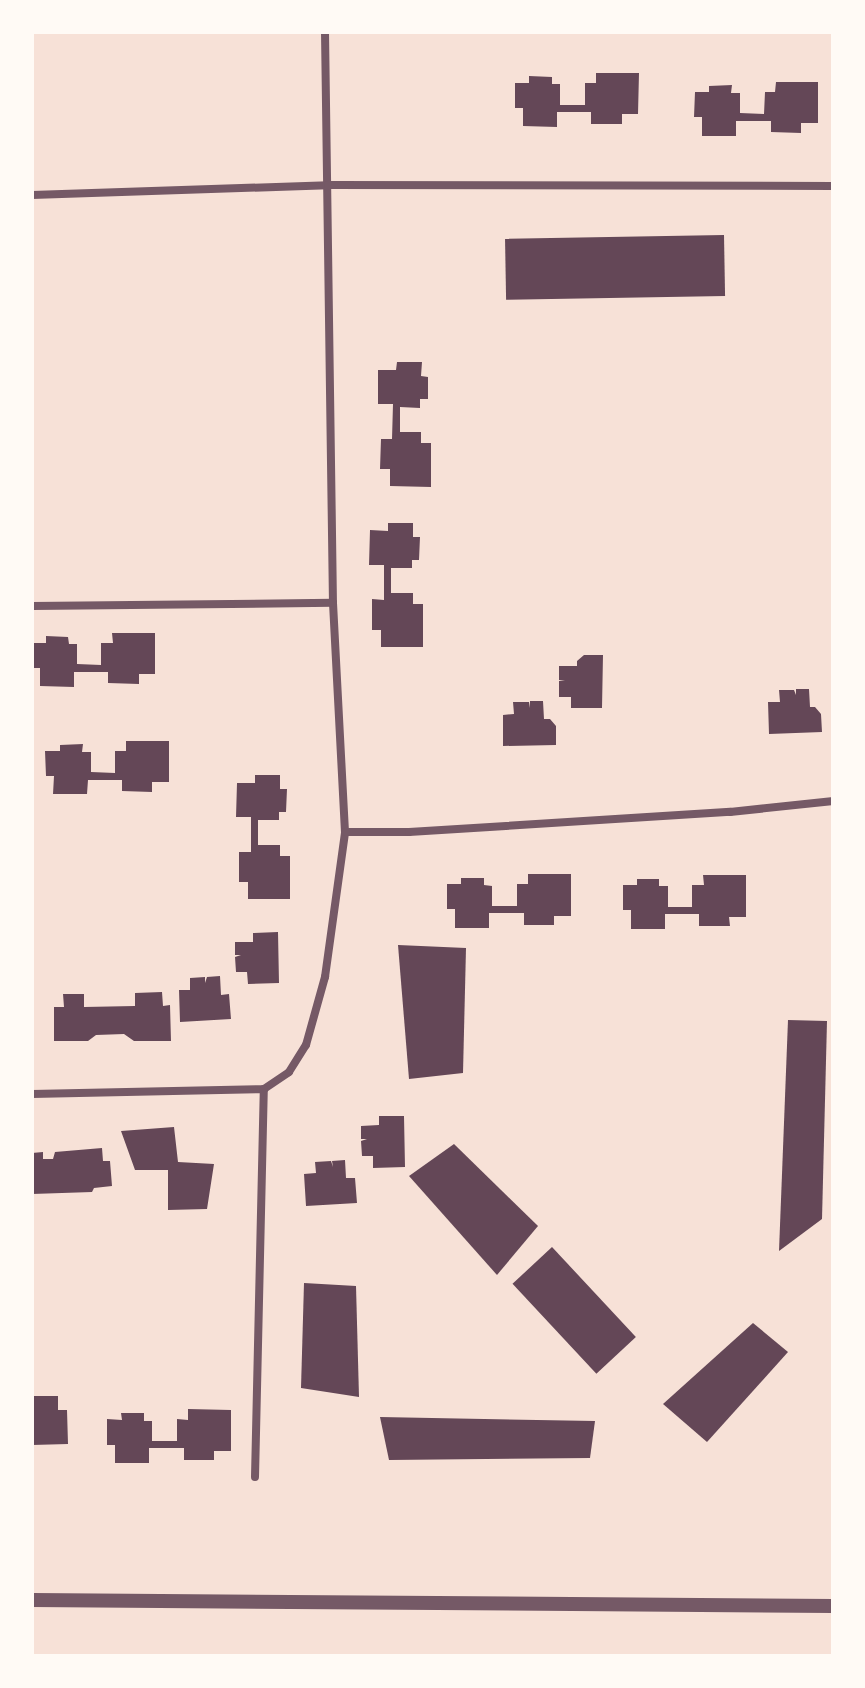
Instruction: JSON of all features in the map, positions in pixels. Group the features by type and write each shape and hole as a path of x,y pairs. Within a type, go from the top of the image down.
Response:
{"street":[{"path":"32,1094 264,1089 289,1072 306,1045 325,977 345,832 333,603 325,32"},
{"path":"32,195 328,185 833,186"},
{"path":"32,606 333,603"},
{"path":"345,832 730,812 833,801"},
{"path":"255,1477 264,1089"},
{"path":"32,1600 833,1606"}],"building":[{"path":"596,73 639,73 638,114 622,114 622,124 591,124 591,112 557,112 557,127 523,126 523,108 515,108 515,83 529,83 529,76 552,77 552,84 560,84 560,105 585,105 585,83 596,83"},
{"path":"776,82 818,82 818,123 801,123 801,133 771,132 771,121 736,121 736,136 702,136 702,117 694,117 695,92 709,92 709,86 732,85 731,93 740,93 740,113 764,114 765,92 775,92"},
{"path":"724,235 725,296 506,300 505,239"},
{"path":"397,362 422,362 421,376 428,377 428,399 420,399 420,408 400,407 400,432 421,432 421,443 431,443 431,487 390,486 390,469 380,469 381,439 392,439 393,404 378,404 378,370 396,370"},
{"path":"388,523 413,523 413,537 420,537 419,560 412,560 412,568 391,568 391,593 413,593 413,604 423,604 423,647 381,647 381,630 372,630 372,599 384,600 384,565 369,565 370,530 388,531"},
{"path":"112,633 155,633 155,674 139,674 139,684 108,683 108,672 74,672 74,687 40,686 40,668 32,668 32,643 46,643 46,636 68,637 69,644 77,644 77,664 101,665 101,643 113,643"},
{"path":"584,655 603,655 602,708 571,708 571,697 559,697 559,681 565,681 559,680 559,666 577,666 577,661"},
{"path":"796,689 809,689 810,707 815,707 821,714 822,732 769,734 768,702 780,702 779,690 794,690 796,695"},
{"path":"530,701 543,701 544,719 550,719 556,726 556,745 503,746 503,715 514,714 513,702 529,702 530,708"},
{"path":"126,741 169,741 169,782 152,782 152,792 122,791 122,780 88,780 87,794 53,794 54,776 46,776 45,751 60,751 60,745 83,744 82,752 91,752 91,772 115,773 115,751 126,751"},
{"path":"255,775 280,775 280,789 287,789 286,812 279,812 279,820 258,820 258,845 280,845 280,856 290,856 290,899 248,899 248,882 239,882 239,852 251,852 251,817 236,817 237,783 255,783"},
{"path":"528,874 571,874 571,916 554,916 554,925 524,925 524,913 489,913 489,928 455,928 455,909 447,909 447,884 461,884 461,878 484,878 484,885 492,886 492,906 517,906 517,884 528,884"},
{"path":"703,875 746,875 746,917 729,917 730,926 699,926 699,914 665,914 665,929 631,929 631,910 623,910 623,885 637,885 637,879 659,879 659,886 668,886 668,907 692,907 692,885 704,885"},
{"path":"278,932 279,983 248,984 247,972 236,972 235,957 241,955 235,955 235,942 253,942 253,933"},
{"path":"398,945 466,948 463,1073 409,1079"},
{"path":"220,976 221,995 229,994 231,1019 180,1022 179,990 190,990 190,978 205,977 205,983 207,977"},
{"path":"162,992 163,1006 170,1005 171,1041 134,1041 124,1034 96,1035 88,1041 54,1041 54,1007 64,1007 63,994 84,994 84,1007 135,1006 135,993"},
{"path":"788,1020 827,1021 822,1219 779,1251"},
{"path":"379,1116 404,1116 405,1167 373,1168 373,1156 362,1156 361,1141 367,1139 361,1139 361,1126 379,1125"},
{"path":"174,1127 178,1162 214,1164 207,1209 168,1210 168,1170 135,1170 121,1131"},
{"path":"454,1144 538,1226 497,1275 409,1176"},
{"path":"102,1148 103,1161 110,1161 112,1186 94,1188 92,1192 32,1194 32,1153 43,1152 43,1159 53,1159 55,1152"},
{"path":"345,1160 346,1178 355,1178 357,1203 306,1206 304,1174 316,1173 315,1162 331,1161 333,1167 332,1161"},
{"path":"552,1247 636,1337 596,1374 513,1284"},
{"path":"304,1283 356,1286 359,1397 301,1388"},
{"path":"753,1323 788,1352 707,1442 663,1404"},
{"path":"32,1396 58,1396 58,1410 67,1410 68,1444 32,1445"},
{"path":"188,1409 231,1410 231,1451 214,1451 214,1460 184,1460 184,1448 149,1448 149,1463 115,1463 115,1445 107,1445 107,1419 122,1420 121,1413 144,1413 144,1421 152,1421 152,1441 177,1441 177,1419 188,1420"},
{"path":"380,1417 595,1421 590,1458 389,1460"}]}
